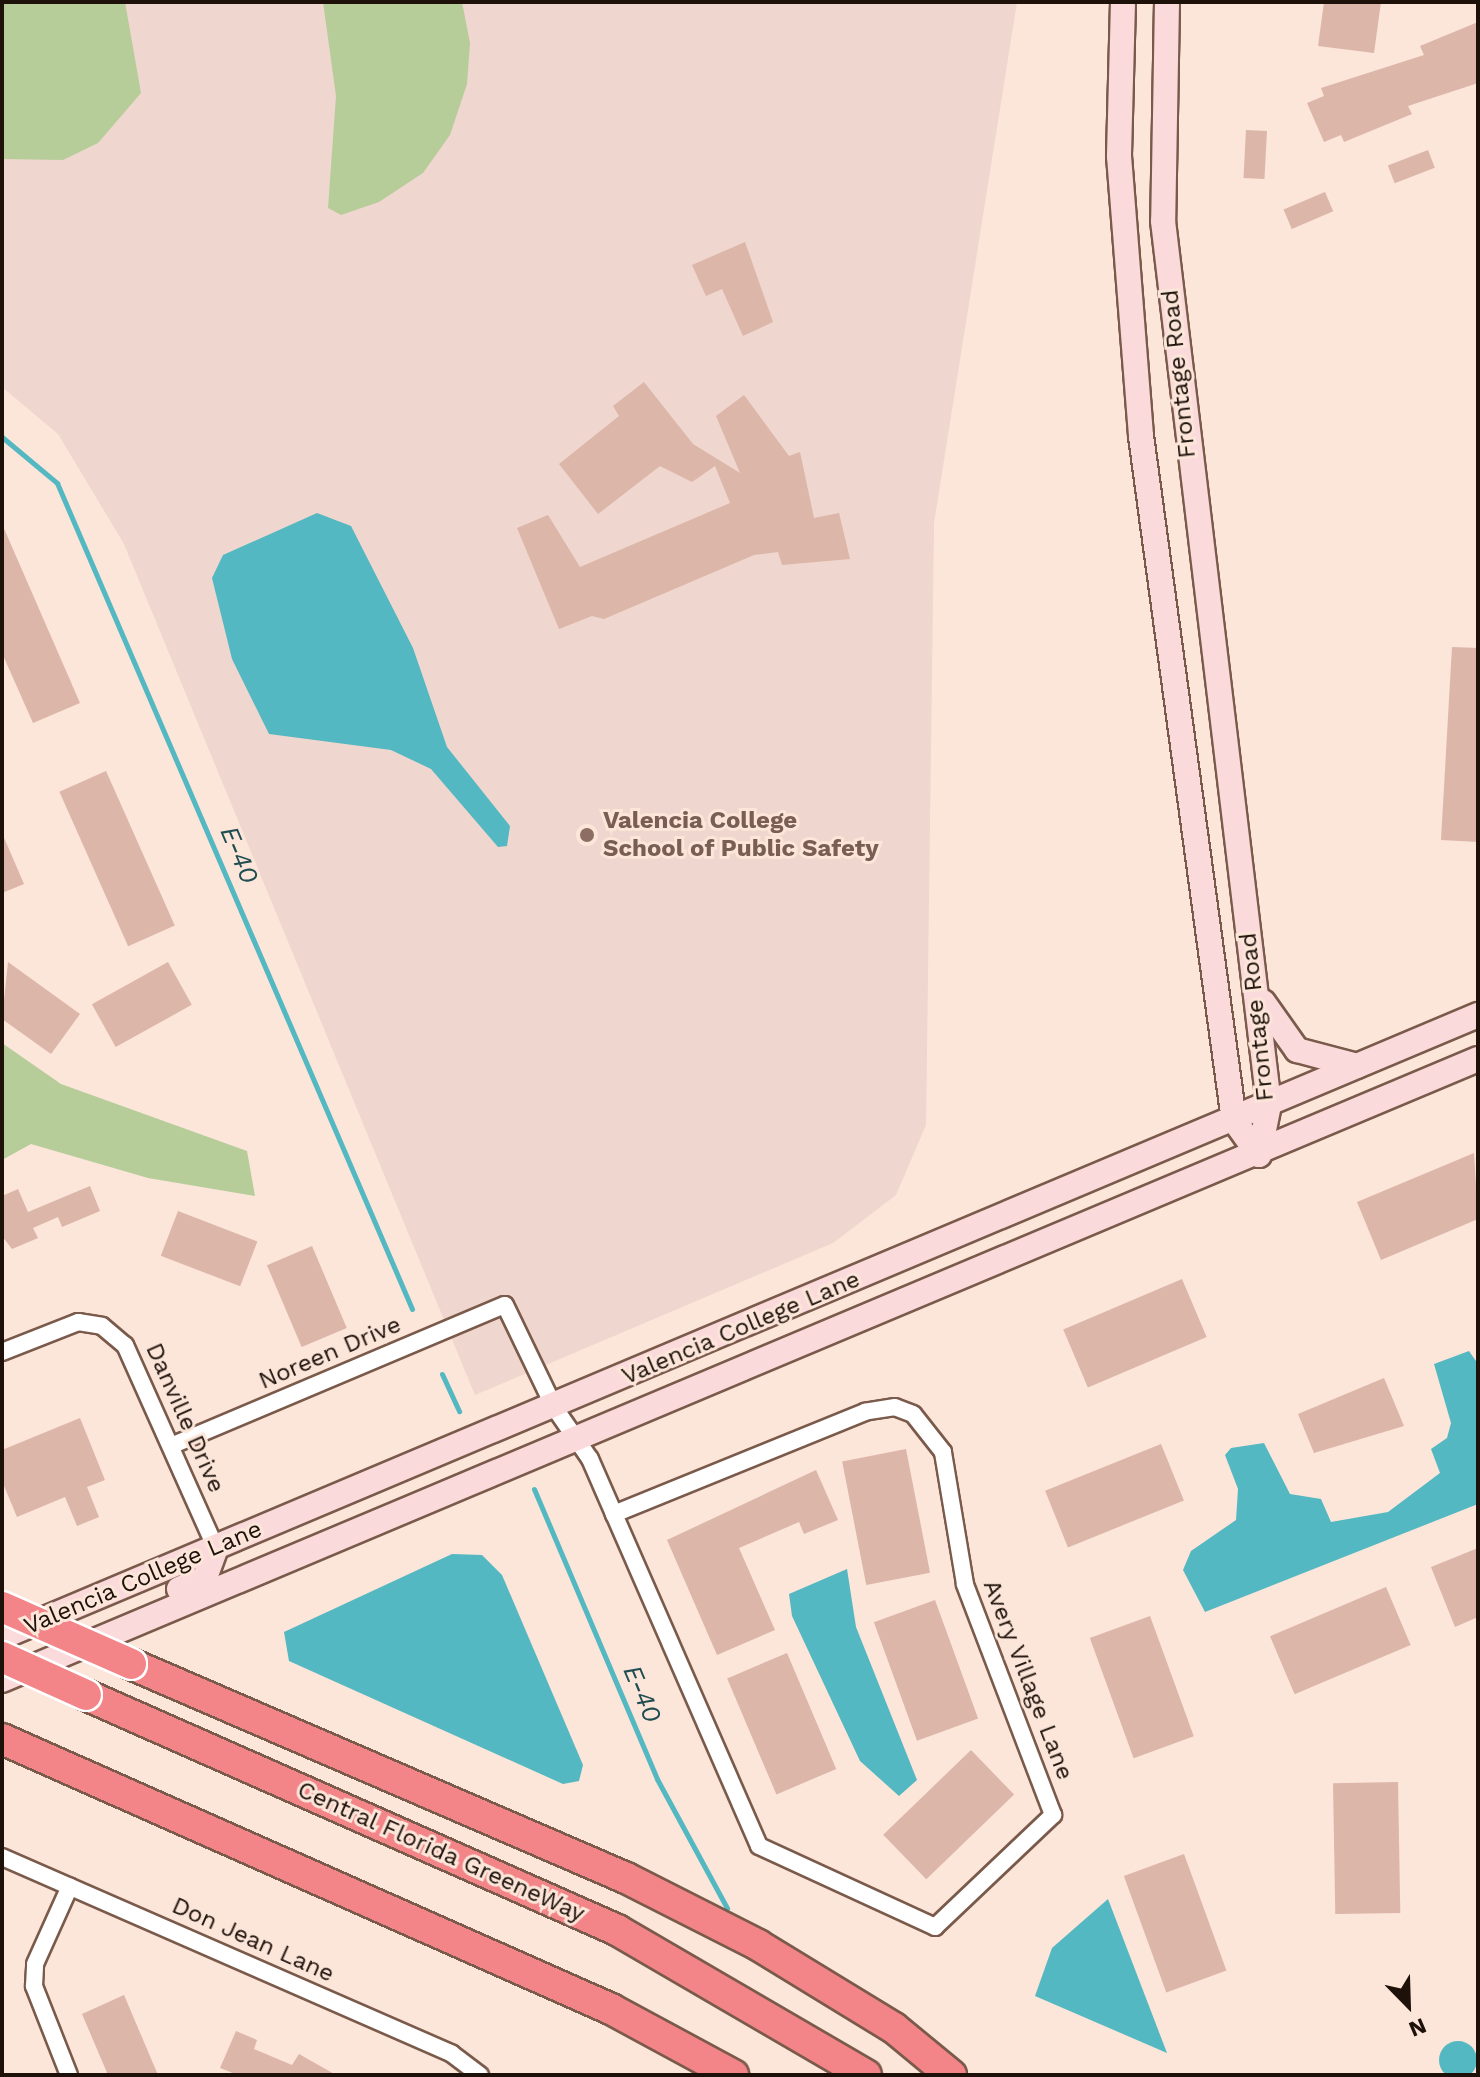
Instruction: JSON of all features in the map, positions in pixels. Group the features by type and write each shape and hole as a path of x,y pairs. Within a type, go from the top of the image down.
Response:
{"highway":[{"path":"2,1607 639,1885 812,1978 894,2028 951,2075"},
{"name":"Central Florida GreeneWay","path":"2,1657 617,1930 866,2075"},
{"path":"2,1739 611,2009 733,2075"}],"street":[{"name":"Frontage Road","path":"1123,2 1119,156 1141,436 1234,1120 1259,1155"},
{"name":"Frontage Road","path":"1167,2 1163,221 1269,1105 1259,1155"},
{"path":"1253,980 1275,1028 1297,1050 1357,1066"},
{"name":"Valencia College Lane","path":"2,1637 554,1407 1478,1015"},
{"name":"Valencia College Lane","path":"2,1680 1259,1155 1478,1059"},
{"name":"Avery Village Lane","path":"505,1305 554,1407 578,1439 614,1514 759,1846 935,1927 1053,1815 965,1584 943,1452 913,1414 895,1407 865,1412 614,1514"},
{"name":"Noreen Drive","path":"173,1445 505,1305"},
{"name":"Danville Drive","path":"2,1352 78,1322 102,1326 125,1345 173,1445 216,1548"},
{"path":"116,1632 132,1610 205,1578 216,1548"},
{"name":"Don Jean Lane","path":"2,1857 452,2054 480,2075"},
{"path":"69,2075 34,1986 35,1964 70,1886"}],"shaded area":[{"name":"Valencia College School of Public Safety","path":"2,2 1017,2 934,523 926,1125 896,1195 833,1243 475,1395 124,544 58,434 2,387"}],"green space":[{"path":"2,2 125,2 141,93 98,143 63,160 2,159"},
{"path":"323,2 462,2 470,43 467,84 450,135 423,173 379,202 341,215 328,208 336,96"},
{"path":"2,1043 61,1084 247,1151 255,1196 148,1178 31,1144 2,1160"}],"water":[{"path":"317,513 351,526 413,648 447,747 510,826 507,846 498,847 431,769 391,750 269,734 232,659 212,578 223,555"},
{"path":"1469,1351 1478,1364 1478,1504 1205,1612 1183,1570 1191,1551 1236,1520 1238,1489 1225,1455 1231,1448 1264,1443 1290,1494 1321,1499 1331,1522 1388,1512 1440,1473 1431,1449 1447,1438 1451,1423 1434,1364"},
{"path":"452,1554 482,1555 502,1575 583,1765 579,1781 563,1784 289,1661 284,1632"},
{"path":"847,1569 856,1627 917,1780 899,1796 860,1761 792,1616 789,1594"},
{"path":"1108,1899 1167,2053 1035,1996 1052,1948"},
{"path":"1458,2041 1472,2046 1477,2060 1472,2074 1458,2079 1444,2074 1439,2060 1444,2046"}],"building":[{"path":"1324,2 1381,2 1374,53 1318,46"},
{"path":"1478,22 1478,83 1408,106 1412,114 1344,142 1341,135 1324,142 1307,103 1324,96 1321,88 1424,55 1420,46"},
{"path":"1246,130 1267,131 1264,179 1243,178"},
{"path":"1428,150 1435,168 1395,183 1388,165"},
{"path":"1325,192 1333,211 1292,229 1284,210"},
{"path":"745,242 773,322 743,336 722,289 706,296 692,265"},
{"path":"644,382 693,444 740,473 716,416 744,395 789,456 800,452 814,518 839,513 850,559 782,565 778,552 754,555 604,619 592,616 559,629 517,528 548,515 580,567 730,503 715,466 692,482 660,466 598,514 559,464 619,416 613,406"},
{"path":"2,524 80,703 33,723 2,653"},
{"path":"1452,647 1478,648 1478,842 1441,840"},
{"path":"106,771 175,925 128,946 59,792"},
{"path":"2,833 24,884 2,893"},
{"path":"8,962 80,1014 51,1054 2,1019"},
{"path":"168,962 192,1005 116,1047 92,1004"},
{"path":"1474,1153 1478,1219 1381,1260 1357,1202"},
{"path":"90,1186 100,1211 62,1227 58,1217 33,1228 38,1238 12,1249 2,1236 2,1196 18,1189 28,1212"},
{"path":"178,1211 257,1241 240,1286 161,1256"},
{"path":"312,1246 347,1328 302,1347 267,1265"},
{"path":"1182,1279 1207,1337 1088,1387 1063,1329"},
{"path":"1384,1378 1404,1426 1314,1453 1298,1414"},
{"path":"80,1418 105,1480 87,1487 99,1517 77,1526 65,1497 17,1517 2,1481 2,1450"},
{"path":"1161,1444 1184,1501 1068,1547 1045,1491"},
{"path":"906,1449 930,1573 866,1585 842,1461"},
{"path":"816,1470 838,1520 804,1534 799,1522 739,1548 775,1630 717,1655 667,1540"},
{"path":"1478,1548 1478,1617 1455,1627 1431,1567"},
{"path":"1386,1587 1411,1645 1295,1694 1270,1636"},
{"path":"935,1600 978,1718 917,1741 874,1622"},
{"path":"1150,1616 1194,1736 1134,1758 1090,1638"},
{"path":"787,1653 836,1769 776,1794 727,1678"},
{"path":"971,1750 1014,1795 926,1879 883,1835"},
{"path":"1398,1782 1400,1913 1335,1914 1333,1783"},
{"path":"1184,1854 1226,1971 1166,1992 1124,1876"},
{"path":"124,1995 158,2075 108,2075 82,2014"},
{"path":"236,2031 257,2040 254,2049 292,2065 299,2054 336,2075 238,2075 220,2068"}],"waterway":[{"name":"E-40","path":"2,437 57,483 412,1309"},
{"name":"E-40","path":"442,1374 459,1411"},
{"name":"E-40","path":"534,1489 657,1779 727,1908"}],"place":[{"name":"Valencia College School of Public Safety","path":"587,835"}]}
